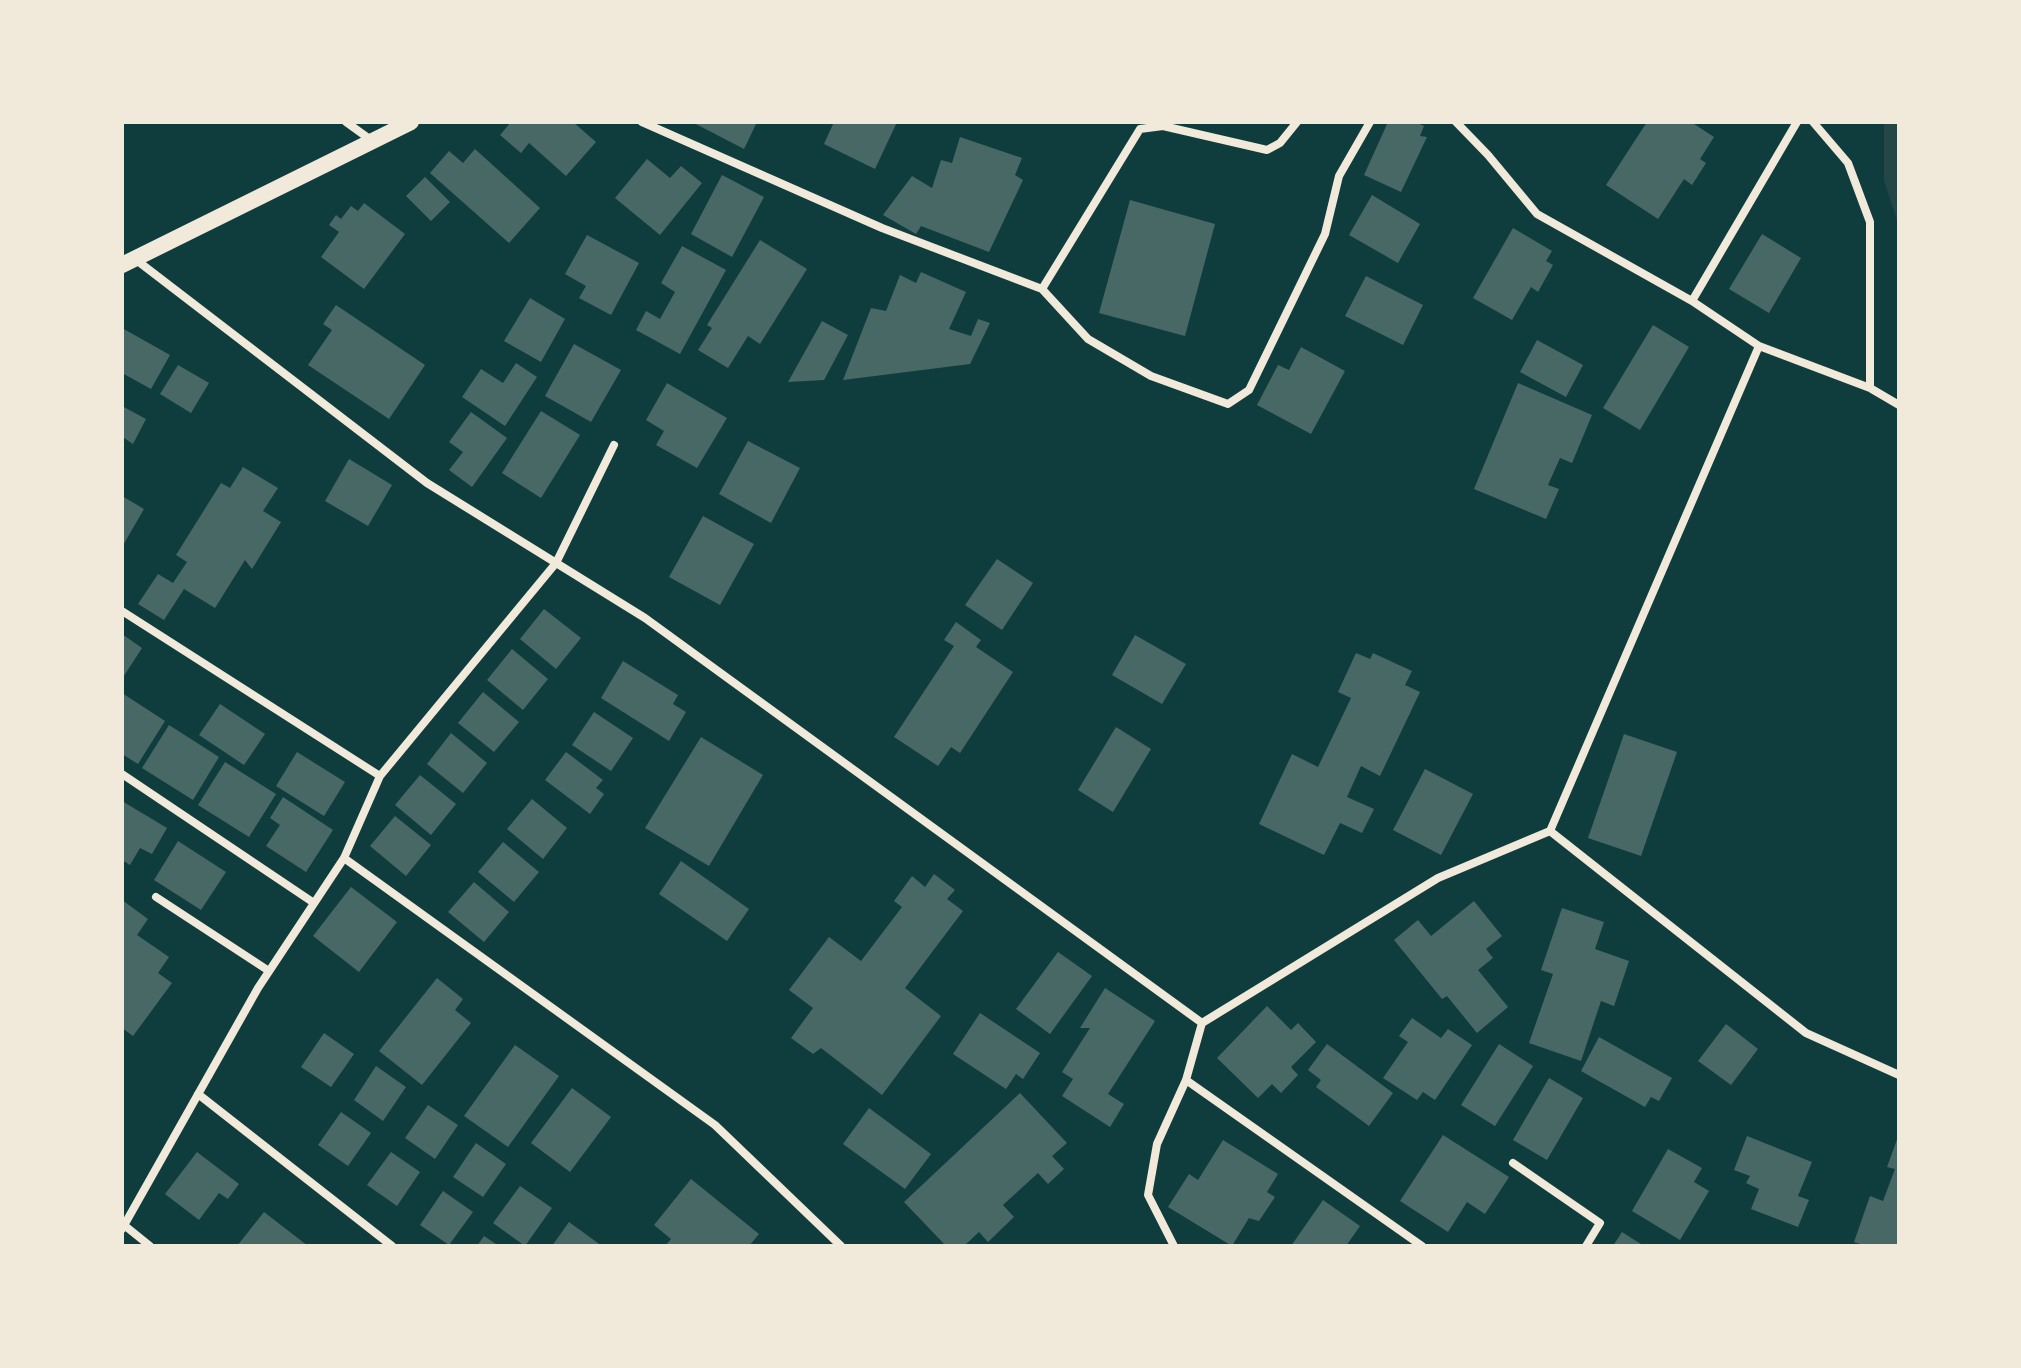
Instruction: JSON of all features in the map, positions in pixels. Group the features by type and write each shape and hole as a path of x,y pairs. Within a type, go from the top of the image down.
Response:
{"main road":[{"path":"128,262 411,122"}],"street":[{"path":"346,122 372,141"},
{"path":"642,122 882,228 1042,289 1088,339 1151,376 1228,404 1249,390 1325,234 1339,176 1370,122"},
{"path":"1042,289 1140,129 1163,126 1267,150 1280,143 1297,122"},
{"path":"1456,122 1537,214 1692,301 1759,346 1870,388 1899,405"},
{"path":"1692,301 1797,122"},
{"path":"1813,122 1848,163 1870,222 1870,388"},
{"path":"128,262 427,483 645,618 1202,1023"},
{"path":"1174,1246 1148,1195 1157,1144 1186,1080 1202,1023 1438,878 1550,831 1759,346"},
{"path":"150,1246 123,1227 269,971 344,858 380,776 556,563 614,445"},
{"path":"122,611 380,776"},
{"path":"122,774 314,903"},
{"path":"1550,831 1806,1033 1899,1075"},
{"path":"344,858 715,1125 841,1246"},
{"path":"156,897 269,971"},
{"path":"1186,1080 1422,1246"},
{"path":"198,1094 392,1246"},
{"path":"1513,1163 1600,1223 1586,1246"}],"shaded area":[{"path":"1884,122 1899,122 1899,226 1884,181"}],"building":[{"path":"511,122 573,122 596,142 566,176 529,143 521,153 500,135"},
{"path":"692,122 757,122 744,149"},
{"path":"834,122 897,122 875,169 824,144"},
{"path":"1388,122 1415,122 1424,126 1420,136 1427,137 1401,192 1364,175"},
{"path":"1647,122 1691,122 1714,137 1700,159 1706,163 1692,185 1684,179 1658,219 1606,185"},
{"path":"960,137 1022,158 1015,175 1023,180 989,252 921,226 916,234 883,215 912,176 932,188 941,160 952,163"},
{"path":"475,149 540,208 509,243 430,173 449,151 463,163"},
{"path":"647,159 670,178 681,166 702,183 660,235 615,198"},
{"path":"722,175 764,197 732,257 691,234"},
{"path":"425,177 450,202 431,221 406,196"},
{"path":"1372,195 1420,224 1398,263 1349,235"},
{"path":"1130,200 1215,224 1185,336 1099,313"},
{"path":"364,203 405,234 364,289 321,257 339,232 329,225 336,215 341,219 351,206 358,211"},
{"path":"1513,228 1552,251 1546,261 1553,265 1538,292 1531,287 1512,320 1473,298"},
{"path":"1762,234 1801,258 1769,313 1729,289"},
{"path":"587,235 639,263 611,315 579,298 586,286 565,274"},
{"path":"760,240 807,269 760,344 748,336 728,368 698,350 712,328 707,325"},
{"path":"682,246 726,270 680,354 636,330 646,311 660,319 675,292 661,283"},
{"path":"921,272 966,292 949,329 971,336 978,319 990,323 970,364 843,380 871,308 886,311 900,275 916,283"},
{"path":"1366,276 1423,305 1403,345 1345,316"},
{"path":"530,298 565,319 541,362 504,341"},
{"path":"336,305 425,365 389,419 308,365 332,330 323,324"},
{"path":"822,321 848,335 824,380 788,382"},
{"path":"1653,325 1689,347 1640,430 1603,408"},
{"path":"122,328 170,355 151,389 122,373"},
{"path":"1537,340 1583,365 1566,397 1520,372"},
{"path":"574,344 621,370 591,422 545,396"},
{"path":"1301,347 1345,371 1311,434 1257,405 1278,365 1289,370"},
{"path":"516,363 537,377 505,426 462,397 481,369 503,383"},
{"path":"178,365 209,383 191,413 160,394"},
{"path":"667,383 727,418 697,468 656,445 664,431 646,420"},
{"path":"1518,383 1592,415 1572,463 1560,458 1548,485 1559,489 1546,519 1474,489"},
{"path":"122,406 146,419 133,444 124,438 122,443"},
{"path":"541,411 580,435 541,498 502,473"},
{"path":"471,412 507,438 472,487 449,470 463,452 449,442"},
{"path":"748,441 800,468 771,523 719,494"},
{"path":"349,459 392,485 368,526 325,501"},
{"path":"243,467 278,488 263,511 281,522 252,569 245,560 215,608 184,589 164,620 138,604 158,574 173,583 187,562 176,555 221,483 230,488"},
{"path":"122,496 144,509 122,547"},
{"path":"703,516 754,544 720,605 669,577"},
{"path":"997,559 1033,583 1002,630 965,605"},
{"path":"544,609 581,638 556,669 520,639"},
{"path":"956,622 981,640 976,647 1013,672 960,753 951,747 938,766 894,737 954,646 944,640"},
{"path":"122,634 142,648 122,679"},
{"path":"1135,635 1186,664 1162,704 1112,675"},
{"path":"512,649 548,679 523,710 487,680"},
{"path":"1356,653 1370,659 1373,653 1412,671 1405,685 1420,692 1380,776 1361,766 1347,797 1374,809 1362,833 1340,823 1324,855 1259,824 1292,754 1318,767 1351,698 1338,692"},
{"path":"623,661 678,695 673,704 686,712 669,741 601,698"},
{"path":"483,692 519,722 494,752 458,723"},
{"path":"122,693 165,721 138,764 122,754"},
{"path":"220,704 265,734 244,765 199,735"},
{"path":"594,712 633,738 611,771 572,745"},
{"path":"169,725 219,757 193,800 142,768"},
{"path":"1116,727 1151,749 1113,812 1078,790"},
{"path":"451,733 487,763 463,793 427,764"},
{"path":"1624,734 1677,752 1641,856 1588,838"},
{"path":"701,737 763,775 709,866 645,828"},
{"path":"297,752 345,782 324,816 276,786"},
{"path":"566,752 603,780 596,788 604,794 590,814 545,780"},
{"path":"225,762 276,794 249,837 198,805"},
{"path":"1425,769 1473,794 1441,855 1393,830"},
{"path":"420,775 456,804 431,835 395,805"},
{"path":"283,797 333,830 306,872 266,846 280,825 270,818"},
{"path":"532,799 567,828 543,859 507,829"},
{"path":"122,801 167,828 152,854 140,848 130,865 122,860"},
{"path":"395,816 431,845 406,876 370,846"},
{"path":"178,841 226,872 201,910 154,880"},
{"path":"503,842 539,872 514,902 478,872"},
{"path":"681,861 749,909 727,941 659,894"},
{"path":"934,874 955,890 947,899 963,911 905,988 941,1016 882,1095 821,1048 813,1054 791,1038 813,1008 789,990 829,937 861,961 902,907 894,901 912,876 925,887"},
{"path":"474,882 509,912 484,942 448,912"},
{"path":"351,887 397,922 359,972 313,936"},
{"path":"122,900 148,919 137,935 169,957 158,973 172,983 133,1036 122,1028"},
{"path":"1474,901 1502,936 1486,949 1493,958 1478,970 1508,1007 1477,1033 1447,996 1442,999 1394,940 1418,920 1431,936"},
{"path":"1562,908 1604,922 1595,949 1629,961 1614,1006 1601,1001 1581,1061 1529,1043 1553,974 1541,970"},
{"path":"1058,952 1092,976 1050,1034 1016,1009"},
{"path":"437,978 463,999 455,1010 471,1023 422,1085 379,1051"},
{"path":"1105,988 1155,1021 1108,1094 1124,1104 1110,1127 1062,1096 1073,1079 1062,1072 1090,1028 1080,1028"},
{"path":"1267,1006 1291,1030 1298,1023 1316,1042 1291,1067 1298,1075 1281,1093 1272,1084 1258,1098 1217,1058"},
{"path":"980,1013 1040,1053 1023,1079 1016,1074 1006,1089 953,1054"},
{"path":"1412,1018 1441,1038 1448,1029 1472,1045 1435,1100 1423,1092 1417,1100 1383,1078 1408,1042 1399,1036"},
{"path":"1726,1024 1758,1049 1731,1085 1698,1061"},
{"path":"324,1033 354,1054 331,1087 301,1067"},
{"path":"1599,1037 1672,1078 1659,1101 1651,1097 1645,1107 1581,1071"},
{"path":"1327,1044 1393,1093 1369,1126 1316,1087 1321,1080 1308,1070"},
{"path":"1499,1044 1533,1066 1495,1126 1461,1105"},
{"path":"515,1045 559,1076 508,1147 464,1116"},
{"path":"376,1066 406,1087 383,1121 354,1100"},
{"path":"1549,1078 1583,1098 1547,1160 1513,1140"},
{"path":"572,1088 611,1117 570,1172 531,1143"},
{"path":"1020,1093 1067,1143 1052,1156 1064,1169 1048,1184 1038,1173 1003,1205 1014,1217 988,1242 979,1232 964,1246 946,1246 904,1202"},
{"path":"428,1105 458,1125 435,1159 405,1138"},
{"path":"869,1108 931,1154 905,1189 843,1144"},
{"path":"341,1112 371,1133 348,1166 318,1145"},
{"path":"1899,1134 1899,1246 1866,1246 1854,1242 1870,1196 1883,1201 1895,1169 1887,1167"},
{"path":"1443,1135 1509,1177 1485,1214 1467,1202 1448,1232 1400,1201"},
{"path":"1747,1136 1812,1162 1798,1196 1809,1200 1798,1227 1751,1209 1759,1189 1746,1183 1750,1176 1734,1170"},
{"path":"1223,1140 1278,1174 1267,1192 1275,1197 1259,1221 1249,1218 1232,1246 1168,1207 1189,1174 1198,1180"},
{"path":"476,1143 506,1164 483,1197 453,1177"},
{"path":"1668,1149 1702,1168 1694,1182 1709,1191 1680,1240 1632,1211"},
{"path":"197,1152 239,1184 228,1199 219,1193 199,1220 165,1194"},
{"path":"391,1152 420,1172 397,1206 367,1185"},
{"path":"691,1179 759,1234 749,1246 665,1246 671,1239 654,1225"},
{"path":"520,1186 552,1208 525,1246 493,1223"},
{"path":"443,1191 473,1212 449,1245 420,1225"},
{"path":"1323,1200 1360,1226 1346,1246 1291,1246"},
{"path":"264,1212 308,1246 237,1246"},
{"path":"569,1222 602,1246 552,1246"},
{"path":"1622,1232 1644,1246 1613,1246"},
{"path":"484,1236 499,1246 477,1246"}]}
